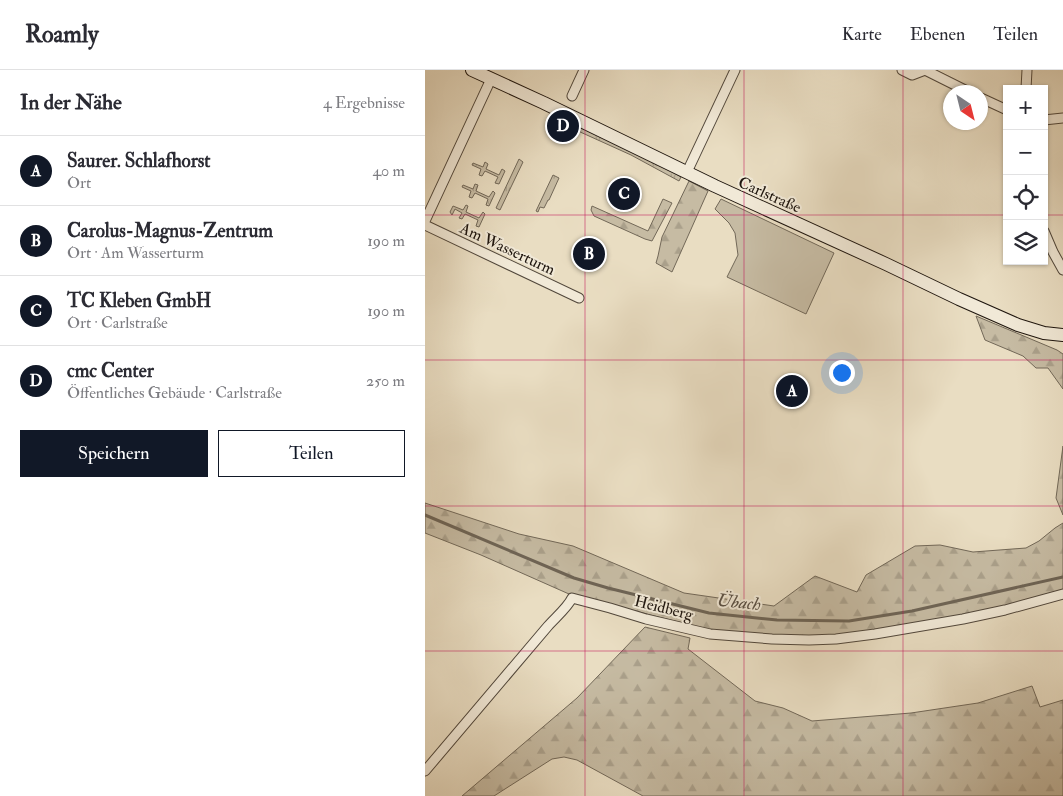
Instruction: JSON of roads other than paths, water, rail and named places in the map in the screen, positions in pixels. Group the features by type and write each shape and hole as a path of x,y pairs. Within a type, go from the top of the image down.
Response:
{"main road":[{"name":"Carlstraße","path":"471,70 1018,325 1044,333 1061,335"}],"street":[{"path":"572,96 584,70"},
{"path":"687,172 735,70"},
{"path":"902,70 911,75 925,70 955,85"},
{"path":"1026,85 1027,70"},
{"name":"Am Wasserturm","path":"491,79 425,223 579,298"},
{"path":"988,101 1003,108"},
{"path":"1048,120 1063,118"},
{"path":"1048,240 1063,270"},
{"name":"Heidberg","path":"425,771 548,626 569,604 572,598 646,619 710,634 809,640 836,639 873,634 963,619 1063,594"}],"waterway":[{"name":"Übach","path":"425,515 574,578 709,613 777,620 849,621 912,611 1063,577"}],"place":[{"name":"cmc Center","path":"563,126"},
{"name":"TC Kleben GmbH","path":"624,194"},
{"name":"Carolus-Magnus-Zentrum","path":"589,254"},
{"name":"Saurer. Schlafhorst","path":"792,391"}]}
